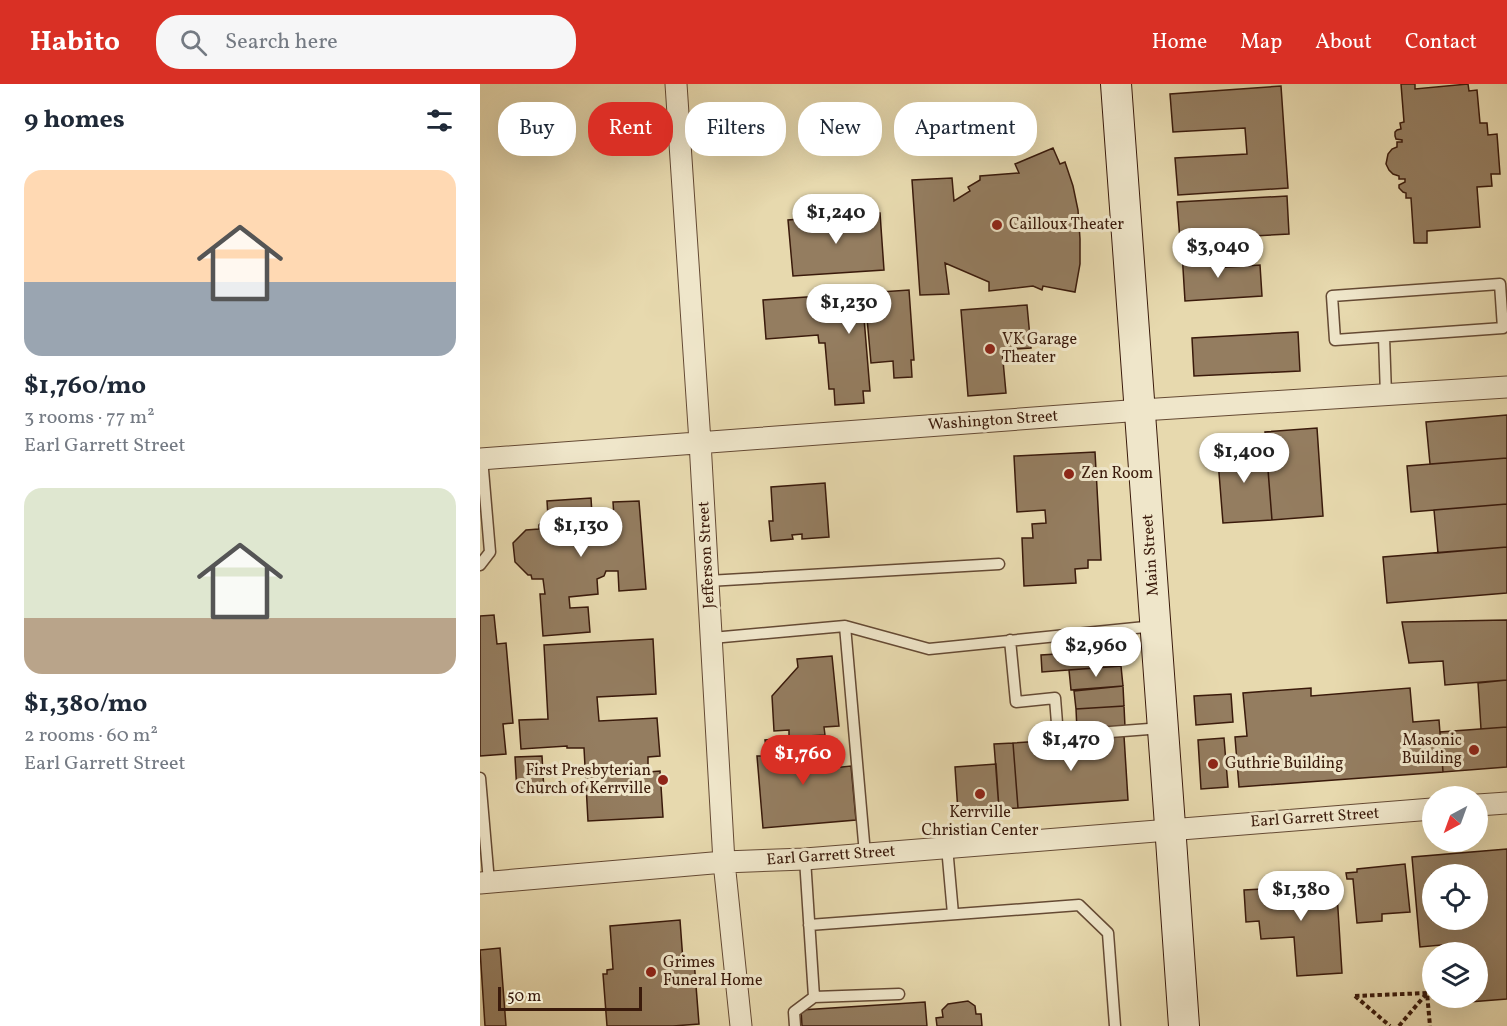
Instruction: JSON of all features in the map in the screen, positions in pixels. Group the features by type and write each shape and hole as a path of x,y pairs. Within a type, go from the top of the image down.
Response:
{"main road":[{"name":"Main Street","path":"1116,84 1142,410 1184,1026"}],"street":[{"name":"Jefferson Street","path":"676,84 700,442 724,862 741,1026"},
{"name":"Washington Street","path":"481,459 1142,410 1507,387"},
{"path":"1488,804 1507,803"},
{"name":"Earl Garrett Street","path":"484,883 724,862 805,859 1422,810"}],"lane":[{"path":"1503,283 1503,328 1383,337 1335,340 1332,296 1503,283"},
{"path":"1383,337 1386,394"},
{"path":"480,565 490,552 481,459"},
{"path":"708,581 999,564"},
{"path":"712,638 845,626 929,649 1155,626"},
{"path":"845,626 865,854"},
{"path":"1010,640 1016,702 1055,698 1058,736 1164,728"},
{"path":"480,778 484,883"},
{"path":"947,847 953,915"},
{"path":"805,859 814,997"},
{"path":"809,925 1079,905 1108,933 1115,1026"},
{"path":"795,1026 794,1012 814,997 899,994"}],"path":[{"path":"1390,1026 1355,996 1422,993"},
{"path":"1399,1026 1422,999"},
{"path":"1428,1008 1430,1026"}],"building":[{"path":"1401,84 1415,84 1415,89 1468,84 1469,91 1477,90 1480,123 1487,123 1488,135 1497,134 1500,174 1491,174 1492,186 1477,187 1480,227 1427,231 1427,243 1414,243 1411,198 1406,198 1406,193 1399,188 1405,179 1399,179 1399,176 1393,174 1386,164 1388,154 1397,147 1397,142 1402,142 1395,136 1395,132 1401,129 1400,123 1404,122"},
{"path":"1281,86 1288,188 1178,195 1175,158 1247,154 1245,128 1173,132 1170,94"},
{"name":"Cailloux Theater","path":"1053,148 1060,164 1065,162 1073,186 1078,210 1080,239 1080,264 1075,292 1043,286 1042,290 1033,286 989,291 989,282 945,263 949,294 920,295 912,180 952,178 954,201 970,191 968,187 980,180 980,176 1019,173 1015,164"},
{"path":"1287,196 1289,234 1180,240 1177,202"},
{"path":"880,213 884,270 793,276 788,220"},
{"path":"1213,250 1215,268 1260,265 1262,296 1185,301 1182,252"},
{"path":"909,290 914,360 911,360 912,377 894,378 893,361 871,363 867,318 864,318 870,391 863,391 864,403 835,405 834,389 829,389 825,343 819,343 818,335 766,339 763,300"},
{"name":"VK Garage Theater","path":"1027,305 1031,348 1002,350 1006,393 968,396 961,310"},
{"path":"1298,332 1300,371 1194,376 1192,338"},
{"path":"1507,415 1507,458 1430,464 1426,422"},
{"path":"1317,428 1323,516 1272,520 1265,432"},
{"path":"1266,445 1272,520 1223,523 1217,448"},
{"path":"1095,452 1101,560 1088,560 1088,568 1075,569 1076,583 1024,586 1022,538 1033,538 1032,524 1046,523 1045,510 1017,512 1014,456"},
{"path":"1507,458 1507,504 1411,512 1407,466"},
{"path":"825,483 829,537 802,539 802,534 792,535 793,539 771,541 769,521 773,521 771,487"},
{"path":"591,498 592,514 602,518 614,517 613,502 639,501 646,589 619,591 618,571 606,571 604,576 597,579 598,594 569,597 570,608 588,607 590,632 543,636 540,594 545,594 543,579 532,579 531,575 528,575 515,562 513,543 526,530 539,529 542,521 548,517 547,501"},
{"path":"1507,504 1507,547 1438,553 1434,510"},
{"path":"1507,547 1507,593 1387,603 1383,557"},
{"path":"494,615 497,644 506,643 513,723 503,724 506,754 480,756 480,616"},
{"path":"1507,620 1507,680 1445,685 1443,661 1409,663 1402,622"},
{"path":"1119,635 1120,650 1076,653 1075,638"},
{"path":"653,639 656,694 597,697 599,721 657,718 660,756 648,757 648,772 660,771 663,817 588,821 584,748 567,748 567,746 521,749 519,720 548,719 544,645"},
{"path":"1120,650 1121,666 1042,672 1041,655"},
{"path":"832,656 839,726 824,727 825,735 789,737 789,730 774,731 772,696 798,667 797,659"},
{"path":"1121,666 1123,686 1071,690 1069,670"},
{"path":"1507,680 1507,727 1481,729 1478,683"},
{"path":"1123,686 1124,706 1076,709 1074,691"},
{"path":"1311,688 1311,696 1410,688 1413,722 1439,720 1443,772 1239,787 1235,737 1247,736 1243,693"},
{"path":"1231,694 1233,722 1196,725 1194,696"},
{"path":"1124,706 1125,727 1077,730 1076,709"},
{"name":"Masonic Building","path":"1507,727 1507,767 1443,772 1440,732"},
{"path":"816,736 817,751 822,751 823,769 851,766 856,820 763,828 757,756 767,756 765,740"},
{"path":"1124,736 1128,800 1018,808 1013,743"},
{"name":"Guthrie Building","path":"1224,738 1228,787 1201,789 1198,740"},
{"path":"1013,743 1018,808 999,809 994,744"},
{"path":"542,756 544,791 517,793 515,757"},
{"path":"996,764 999,809 958,812 955,767"},
{"path":"1507,849 1507,999 1488,1001 1488,942 1422,942 1420,947 1412,857"},
{"path":"1405,864 1410,912 1382,914 1382,921 1357,923 1353,879 1347,879 1346,873 1357,872 1357,869"},
{"path":"1336,878 1342,973 1297,976 1294,937 1261,939 1259,921 1246,922 1244,890 1298,887 1298,881"},
{"name":"Grimes Funeral Home","path":"680,920 683,961 694,960 699,1024 607,1026 603,974 613,969 610,926"},
{"path":"500,948 506,1026 485,1026 480,950"},
{"path":"968,1001 975,1006 976,1014 981,1014 982,1026 937,1026 936,1018 943,1017 942,1010 948,1004"},
{"path":"925,1002 927,1026 802,1026 801,1010"}],"place":[{"name":"Cailloux Theater","path":"997,225"},
{"name":"VK Garage Theater","path":"990,349"},
{"name":"Zen Room","path":"1069,474"},
{"name":"Masonic Building","path":"1474,750"},
{"name":"Guthrie Building","path":"1213,764"},
{"name":"First Presbyterian Church of Kerrville","path":"663,780"},
{"name":"Kerrville Christian Center","path":"980,794"},
{"name":"Grimes Funeral Home","path":"651,972"}]}
